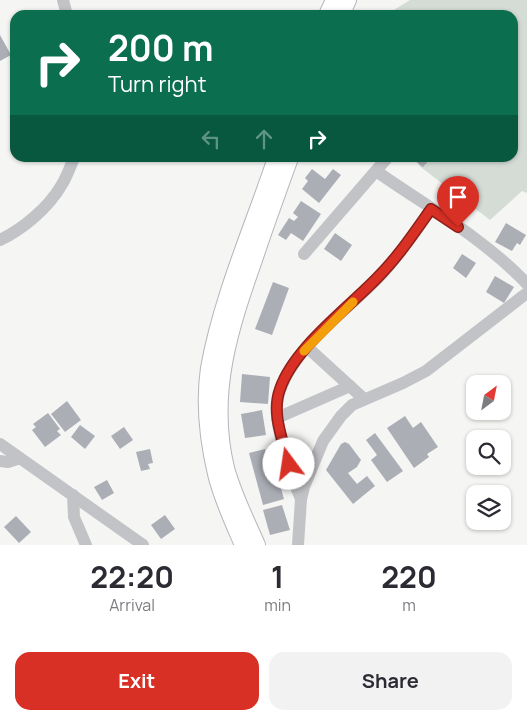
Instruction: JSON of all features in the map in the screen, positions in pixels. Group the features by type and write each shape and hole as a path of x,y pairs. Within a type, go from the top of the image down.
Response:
{"main road":[{"path":"243,545 222,497 209,439 207,408 209,369 233,280 275,162"},
{"path":"257,545 234,492 226,468 220,437 218,408 221,372 230,330 289,162"}],"street":[{"path":"0,240 24,224 52,200 61,187 72,162"},
{"path":"304,254 383,162"},
{"path":"376,170 497,256 527,284"},
{"path":"301,499 289,464 277,418 279,390 288,373 307,347 394,261 431,209"},
{"path":"298,545 301,499 309,474 331,428 352,405 426,371 527,292"},
{"path":"307,347 364,399"},
{"path":"277,418 350,386"},
{"path":"0,444 143,545"},
{"path":"0,461 8,462 20,458"},
{"path":"73,495 74,517 86,545"}],"shaded area":[{"path":"410,0 527,0 527,193 522,191 490,220 418,165 421,162 518,162 518,10 394,10"}],"building":[{"path":"0,35 10,56 0,61"},
{"path":"416,162 427,162 423,167"},
{"path":"312,169 325,179 333,169 341,175 319,203 302,189 308,181 305,178"},
{"path":"301,201 321,214 303,241 291,233 286,240 278,235 289,218 294,221 298,217 293,213"},
{"path":"506,223 526,235 520,245 517,243 512,251 495,242"},
{"path":"335,233 352,245 341,261 324,249"},
{"path":"462,254 476,263 466,278 453,268"},
{"path":"495,276 514,287 504,303 486,292"},
{"path":"273,282 289,288 272,335 255,329"},
{"path":"242,374 270,377 268,404 240,402"},
{"path":"67,401 81,420 65,432 51,414"},
{"path":"262,410 266,435 245,438 241,414"},
{"path":"48,413 60,429 57,431 61,435 45,447 32,430 36,427 33,424"},
{"path":"405,416 413,428 421,422 438,447 427,454 429,457 414,468 387,428"},
{"path":"80,425 95,436 85,449 71,437"},
{"path":"124,427 133,440 120,449 111,436"},
{"path":"375,433 403,471 387,482 371,460 377,455 366,440"},
{"path":"345,442 349,444 361,460 357,467 348,473 357,484 367,476 375,486 353,504 326,470 341,444"},
{"path":"150,449 153,463 148,464 150,469 141,471 136,452"},
{"path":"265,449 267,459 272,457 284,499 263,505 249,453"},
{"path":"107,480 114,493 102,500 94,487"},
{"path":"282,505 290,530 270,535 263,510"},
{"path":"165,515 175,529 161,539 151,525"},
{"path":"16,516 31,532 19,543 4,527"}],"slow traffic":[{"path":"304,351 353,302"}],"route":[{"path":"289,464 277,418 279,390 288,373 307,347 394,261 431,209 458,227"}]}
